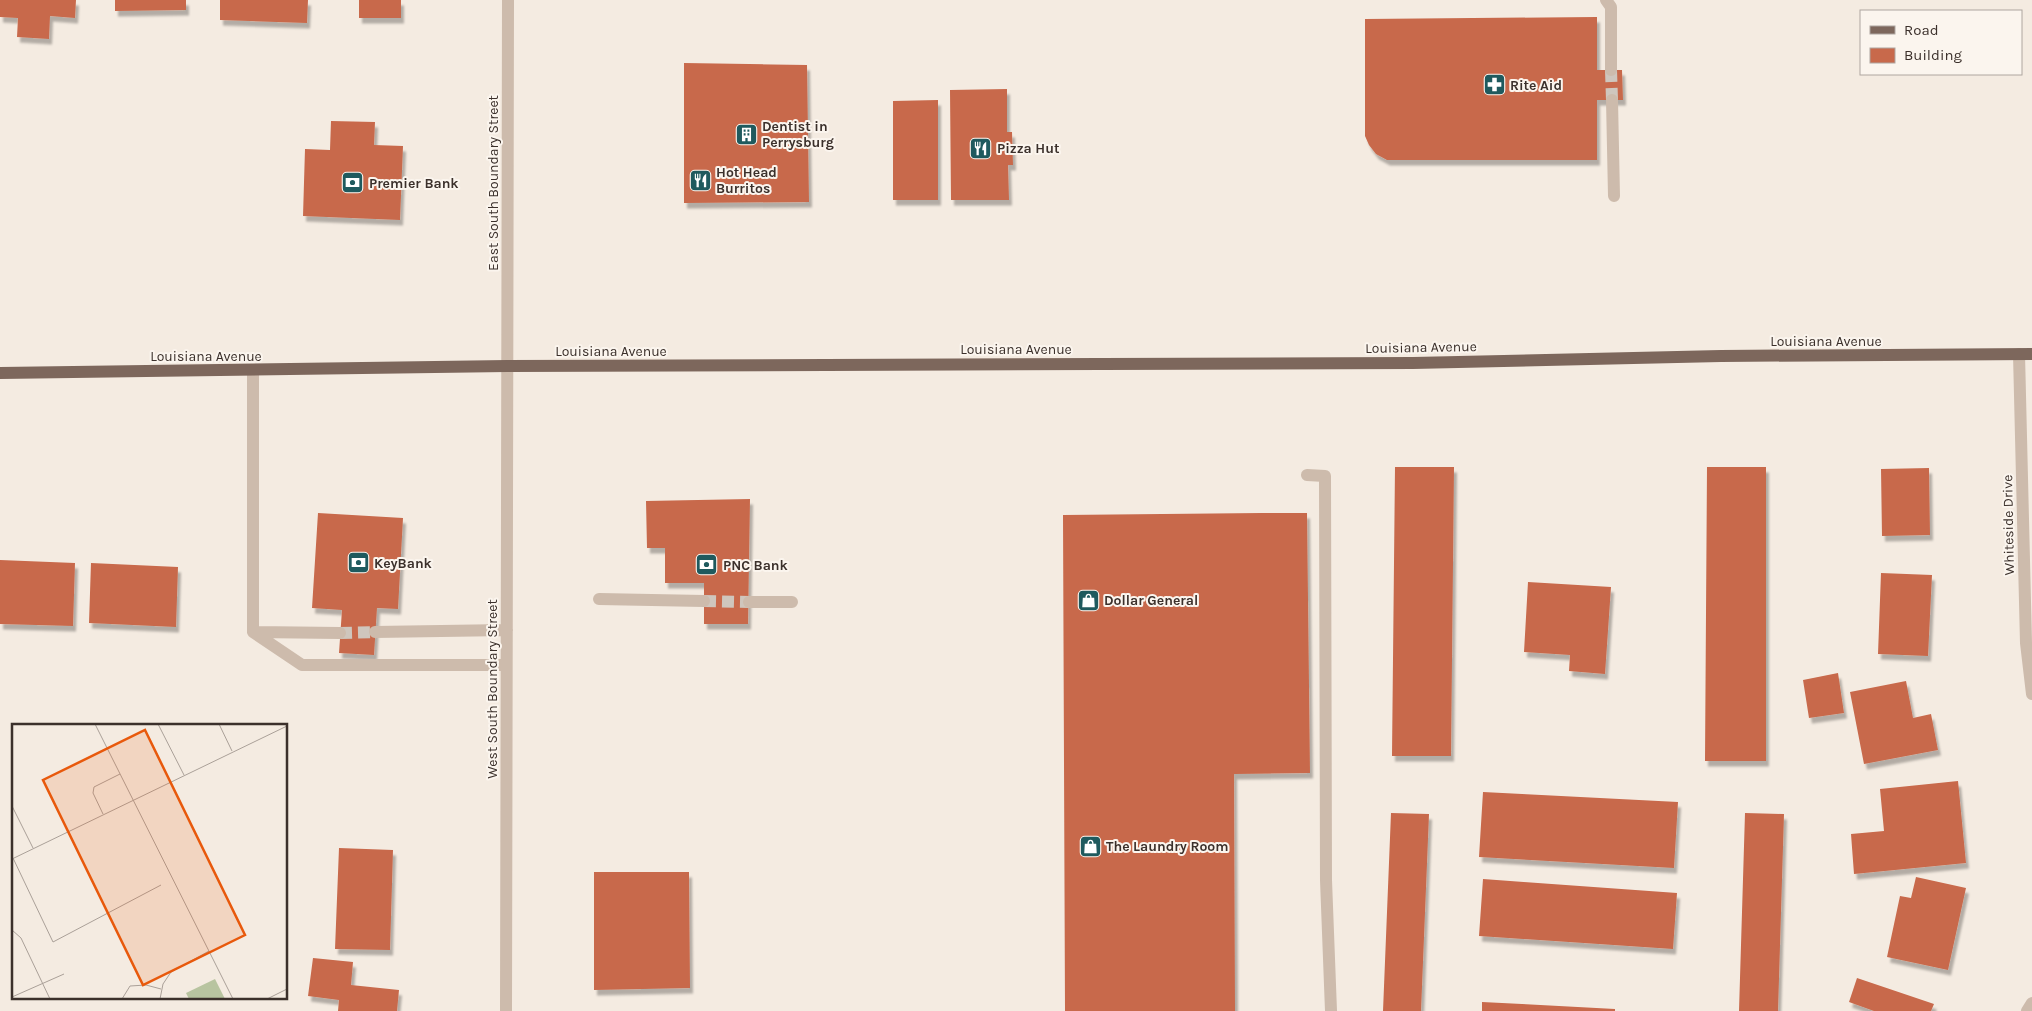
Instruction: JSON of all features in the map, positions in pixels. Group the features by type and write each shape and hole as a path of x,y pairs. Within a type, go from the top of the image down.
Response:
{"main road":[{"name":"Louisiana Avenue","path":"0,373 507,366 1403,363 1721,356 2026,354"}],"street":[{"name":"East South Boundary Street","path":"507,366 508,0"},
{"path":"1606,0 1611,7 1611,70"},
{"path":"1612,100 1614,196"},
{"name":"Whiteside Drive","path":"2026,354 2026,643 2032,694"},
{"name":"West South Boundary Street","path":"506,1011 507,366"},
{"path":"253,370 253,632"},
{"path":"1307,475 1325,476 1326,880 1331,1011"},
{"path":"599,599 704,601"},
{"path":"749,602 792,602"},
{"path":"375,632 507,630"},
{"path":"253,632 340,632"},
{"path":"253,632 302,666 506,665"},
{"path":"2027,1011 2032,1003"}],"building":[{"path":"0,0 76,0 75,18 50,16 49,39 17,37 18,18 0,17"},
{"path":"115,0 186,0 186,10 115,11"},
{"path":"220,0 308,0 307,23 220,20"},
{"path":"359,0 401,0 401,18 359,18"},
{"name":"Rite Aid","path":"1597,17 1597,70 1622,70 1623,100 1597,100 1597,160 1387,160 1376,154 1369,145 1365,136 1365,19"},
{"name":"Dentist in Perrysburg","path":"684,63 807,65 809,202 684,203"},
{"name":"Pizza Hut","path":"1007,89 1007,132 1012,132 1013,165 1008,165 1009,200 951,200 950,90"},
{"path":"938,100 938,200 893,200 893,101"},
{"name":"Premier Bank","path":"331,121 375,122 374,145 403,146 400,220 303,216 305,149 330,150"},
{"path":"1395,467 1454,467 1451,756 1392,756"},
{"path":"1707,467 1766,467 1766,761 1705,761"},
{"path":"1929,468 1930,535 1882,536 1881,469"},
{"name":"PNC Bank","path":"750,499 748,624 704,624 704,583 665,583 665,548 647,548 646,501"},
{"name":"KeyBank","path":"318,513 403,518 398,609 377,608 374,655 339,653 342,610 312,608"},
{"path":"1307,513 1310,773 1234,774 1235,1011 1065,1011 1063,515"},
{"path":"0,560 75,563 73,626 0,624"},
{"path":"91,563 178,567 176,627 89,623"},
{"path":"1881,573 1932,575 1928,656 1878,654"},
{"path":"1528,582 1611,587 1605,674 1569,671 1570,655 1524,652"},
{"path":"1838,673 1844,713 1809,718 1803,680"},
{"path":"1906,681 1913,718 1931,714 1938,750 1864,764 1850,692"},
{"path":"1958,781 1966,863 1854,874 1851,834 1884,831 1880,789"},
{"path":"1483,792 1678,802 1674,868 1479,857"},
{"path":"1391,813 1429,814 1421,1011 1383,1011"},
{"path":"1745,813 1784,814 1778,1011 1739,1011"},
{"path":"339,848 393,850 390,950 335,949"},
{"path":"594,872 689,872 690,988 594,990"},
{"path":"1916,877 1966,888 1948,970 1887,957 1900,896 1911,898"},
{"path":"1483,879 1677,893 1673,949 1479,936"},
{"path":"313,958 353,962 351,985 399,990 397,1011 338,1011 339,1000 308,996"},
{"path":"1857,978 1934,1004 1931,1011 1874,1011 1849,1002"},
{"path":"1482,1002 1615,1009 1615,1011 1482,1011"}],"tunnel":[{"path":"1611,70 1612,100"},
{"path":"704,601 749,602"},
{"path":"340,633 375,632"}],"place":[{"name":"Rite Aid","path":"1494,85"},
{"name":"Dentist in Perrysburg","path":"746,134"},
{"name":"Pizza Hut","path":"981,148"},
{"name":"Hot Head Burritos","path":"700,180"},
{"name":"Premier Bank","path":"353,183"},
{"name":"KeyBank","path":"358,563"},
{"name":"PNC Bank","path":"707,565"},
{"name":"Dollar General","path":"1088,600"},
{"name":"The Laundry Room","path":"1090,846"}]}
